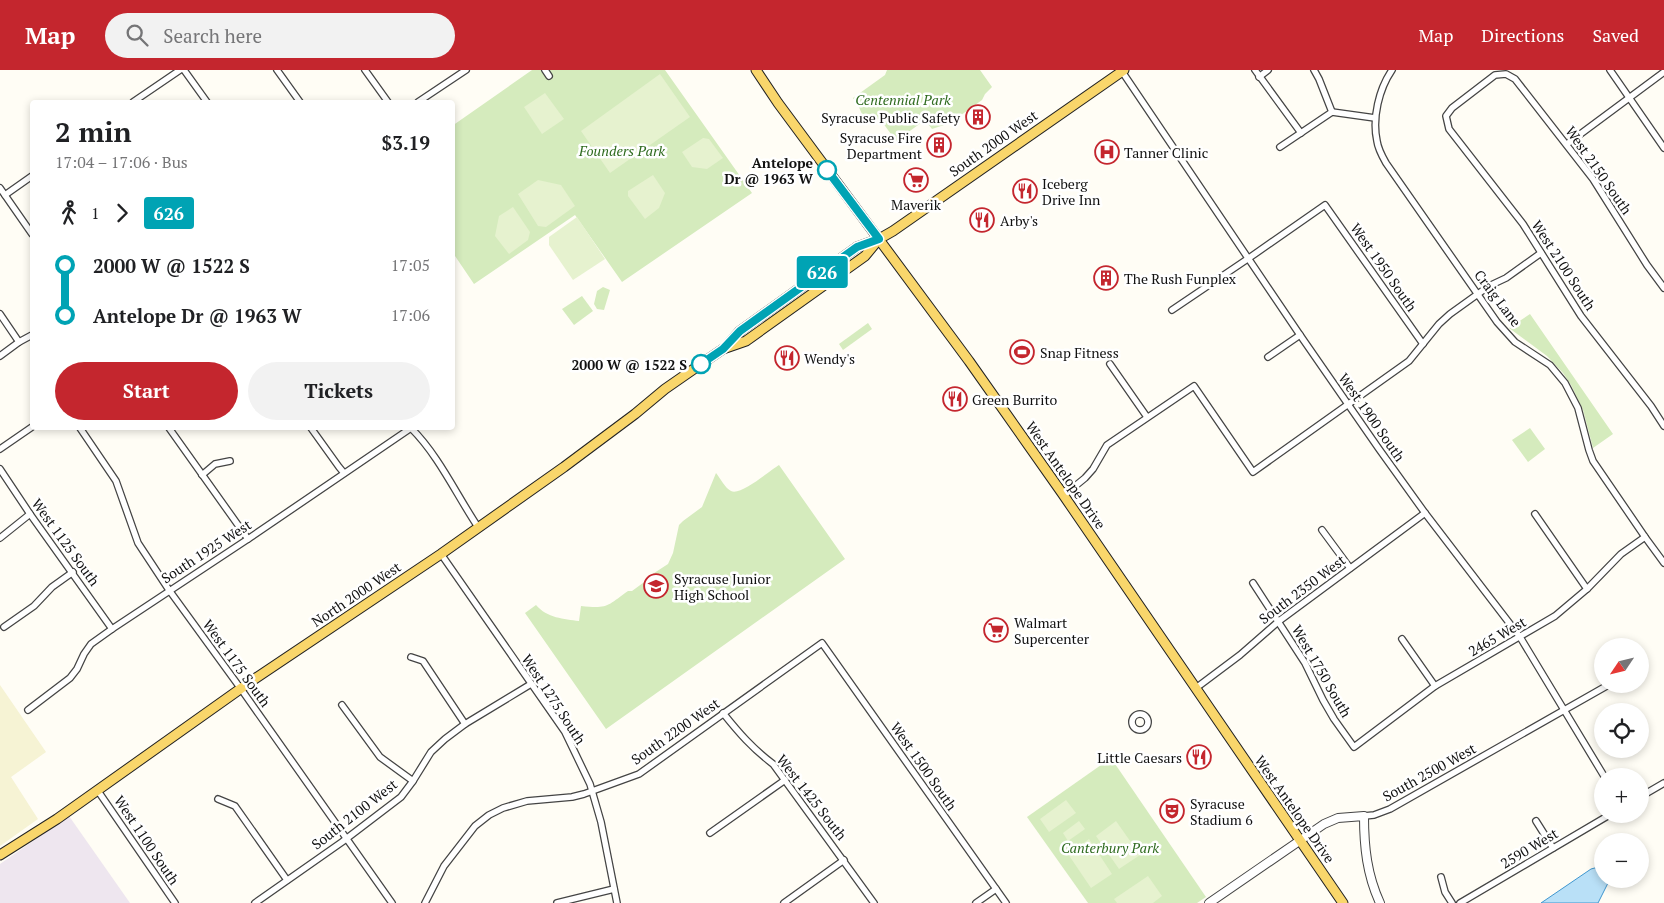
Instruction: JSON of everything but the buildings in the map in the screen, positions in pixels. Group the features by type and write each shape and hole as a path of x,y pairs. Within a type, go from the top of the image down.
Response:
{"main road":[{"name":"West Antelope Drive","path":"756,70 778,103 969,360 1343,903"},
{"name":"South 2000 West","path":"723,349 740,331 857,247 879,239 1122,70"},
{"name":"North 2000 West","path":"0,855 57,819 241,689 441,554 478,526 597,444 665,389 723,349"}],"street":[{"path":"136,100 180,70"},
{"path":"184,70 206,100"},
{"path":"277,70 299,100"},
{"path":"364,70 386,100"},
{"path":"421,100 466,70"},
{"path":"546,70 549,76"},
{"name":"West 1900 South","path":"1122,70 1348,404 1425,513 1520,637 1599,768"},
{"path":"1255,70 1301,133"},
{"path":"1259,76 1268,70"},
{"path":"1314,70 1332,112"},
{"name":"Craig Lane","path":"1392,70 1383,86 1375,118 1377,142 1386,163 1497,322 1515,342 1550,365 1565,384 1578,408 1588,450 1594,461 1664,563"},
{"path":"1610,70 1664,148"},
{"path":"1567,144 1664,72"},
{"name":"West 2150 South","path":"1446,116 1452,108 1495,75 1506,74 1516,79 1593,179 1664,288"},
{"path":"1280,147 1332,112 1375,118"},
{"name":"West 2100 South","path":"1446,116 1449,130 1523,224 1581,316 1651,406 1664,426"},
{"path":"5,196 30,177"},
{"path":"0,188 30,231"},
{"name":"West 1950 South","path":"1249,258 1325,205 1423,344"},
{"path":"1062,493 1074,487 1085,478 1093,469 1107,445 1194,386 1253,472 1409,362 1439,324 1450,314 1489,286 1506,278 1542,253"},
{"path":"1172,310 1249,258"},
{"path":"0,314 19,342"},
{"path":"1268,357 1300,335"},
{"path":"0,356 30,336"},
{"path":"1110,364 1147,417"},
{"path":"0,449 30,427"},
{"name":"West 1175 South","path":"81,430 116,481 138,543 169,590 392,903"},
{"path":"170,430 248,539"},
{"path":"312,430 338,468 344,473"},
{"name":"South 1925 West","path":"28,710 70,678 91,644 408,430"},
{"path":"413,430 451,481 478,526"},
{"path":"202,475 215,464 230,461"},
{"name":"West 1125 South","path":"0,469 112,629"},
{"name":"South 2350 West","path":"1196,688 1240,655 1279,621 1425,513"},
{"path":"0,538 30,514"},
{"path":"1535,514 1587,589"},
{"path":"1322,530 1350,568"},
{"name":"2465 West","path":"1354,746 1435,686 1555,616 1587,589 1611,563 1645,537"},
{"name":"West 1275 South","path":"441,554 565,732 592,792 601,822 618,903"},
{"path":"4,627 34,606 52,587 73,572"},
{"name":"West 1750 South","path":"1253,583 1305,663 1326,707 1354,746"},
{"path":"1402,639 1435,686"},
{"name":"South 2200 West","path":"425,903 449,859 475,826 489,815 503,808 527,801 572,797 592,792 639,774 822,642"},
{"name":"West 1500 South","path":"822,642 1006,903"},
{"path":"411,657 422,661 465,724"},
{"name":"South 2100 West","path":"255,903 346,839 401,797 431,752 444,739 531,684"},
{"name":"South 2500 West","path":"1209,903 1317,828 1331,821 1346,817 1374,815 1390,809 1594,693"},
{"path":"342,706 380,757 413,781"},
{"name":"West 1425 South","path":"723,713 756,752 773,764 874,903"},
{"path":"710,833 785,780"},
{"path":"1649,792 1664,783"},
{"name":"West 1100 South","path":"98,791 175,903"},
{"path":"218,799 235,806 287,880"},
{"path":"1364,816 1367,866 1380,903"},
{"path":"1536,821 1553,848"},
{"name":"2590 West","path":"1460,903 1596,823"},
{"path":"784,903 844,860"},
{"path":"1442,877 1445,892 1452,903"},
{"path":"557,903 614,889"},
{"path":"976,903 996,889"}],"shaded area":[{"path":"0,685 46,752 11,777 38,819 0,846"},
{"path":"69,816 130,903 0,903 0,864"}],"green space":[{"name":"Founders Park","path":"532,70 665,70 752,193 622,282 575,215 474,284 455,256 455,124"},
{"name":"Centennial Park","path":"887,70 980,70 992,87 982,100 950,123 932,129 925,120 896,141 880,119 865,121 853,98 885,75"},
{"path":"660,74 690,117 610,173 581,131"},
{"path":"545,93 564,119 542,134 524,107"},
{"path":"703,138 709,139 723,158 707,169 692,167 682,152"},
{"path":"653,175 665,193 659,208 645,219 628,196 628,191"},
{"path":"538,180 561,185 575,206 546,227 538,226 518,194"},
{"path":"513,207 530,232 528,240 509,254 495,236 499,216"},
{"path":"577,217 605,259 573,280 549,245 549,237"},
{"path":"603,287 610,290 604,310 597,309 594,304 597,291"},
{"path":"582,296 593,311 574,325 562,309"},
{"path":"1530,314 1613,434 1593,448 1583,410 1563,373 1547,356 1509,328"},
{"path":"868,323 872,329 843,350 839,344"},
{"path":"1530,428 1545,449 1528,462 1512,440"},
{"path":"779,465 845,559 606,729 525,613 536,605 550,615 579,621 581,606 602,607 628,591 632,591 647,580 648,577 668,564 673,553 679,525 702,507 716,473 727,488 736,492 748,487"},
{"name":"Canterbury Park","path":"1111,758 1206,897 1197,903 1088,903 1027,817"},
{"path":"1066,800 1076,813 1049,832 1040,819"},
{"path":"1079,821 1085,829 1068,841 1063,833"},
{"path":"1116,821 1140,855 1119,869 1096,836"},
{"path":"1089,839 1112,874 1091,888 1068,854"},
{"path":"1148,876 1162,896 1153,903 1117,903 1114,899"}],"water":[{"path":"1594,868 1594,888 1606,888 1598,903 1541,903"}],"bus line":[{"name":"626","path":"701,364 723,349 740,331 857,247 879,239 827,170"}],"place":[{"name":"Syracuse Public Safety","path":"978,117"},
{"name":"Syracuse Fire Department","path":"939,145"},
{"name":"Tanner Clinic","path":"1107,152"},
{"name":"Antelope Dr @ 1963 W","path":"827,170"},
{"name":"Maverik","path":"916,180"},
{"name":"Iceberg Drive Inn","path":"1025,191"},
{"name":"Arby's","path":"982,220"},
{"name":"The Rush Funplex","path":"1106,278"},
{"name":"Snap Fitness","path":"1022,352"},
{"name":"Wendy's","path":"787,358"},
{"name":"2000 W @ 1522 S","path":"701,364"},
{"name":"Green Burrito","path":"955,399"},
{"name":"Syracuse Junior High School","path":"656,586"},
{"name":"Walmart Supercenter","path":"996,630"},
{"name":"Little Caesars","path":"1199,757"},
{"name":"Syracuse Stadium 6","path":"1172,811"}]}
